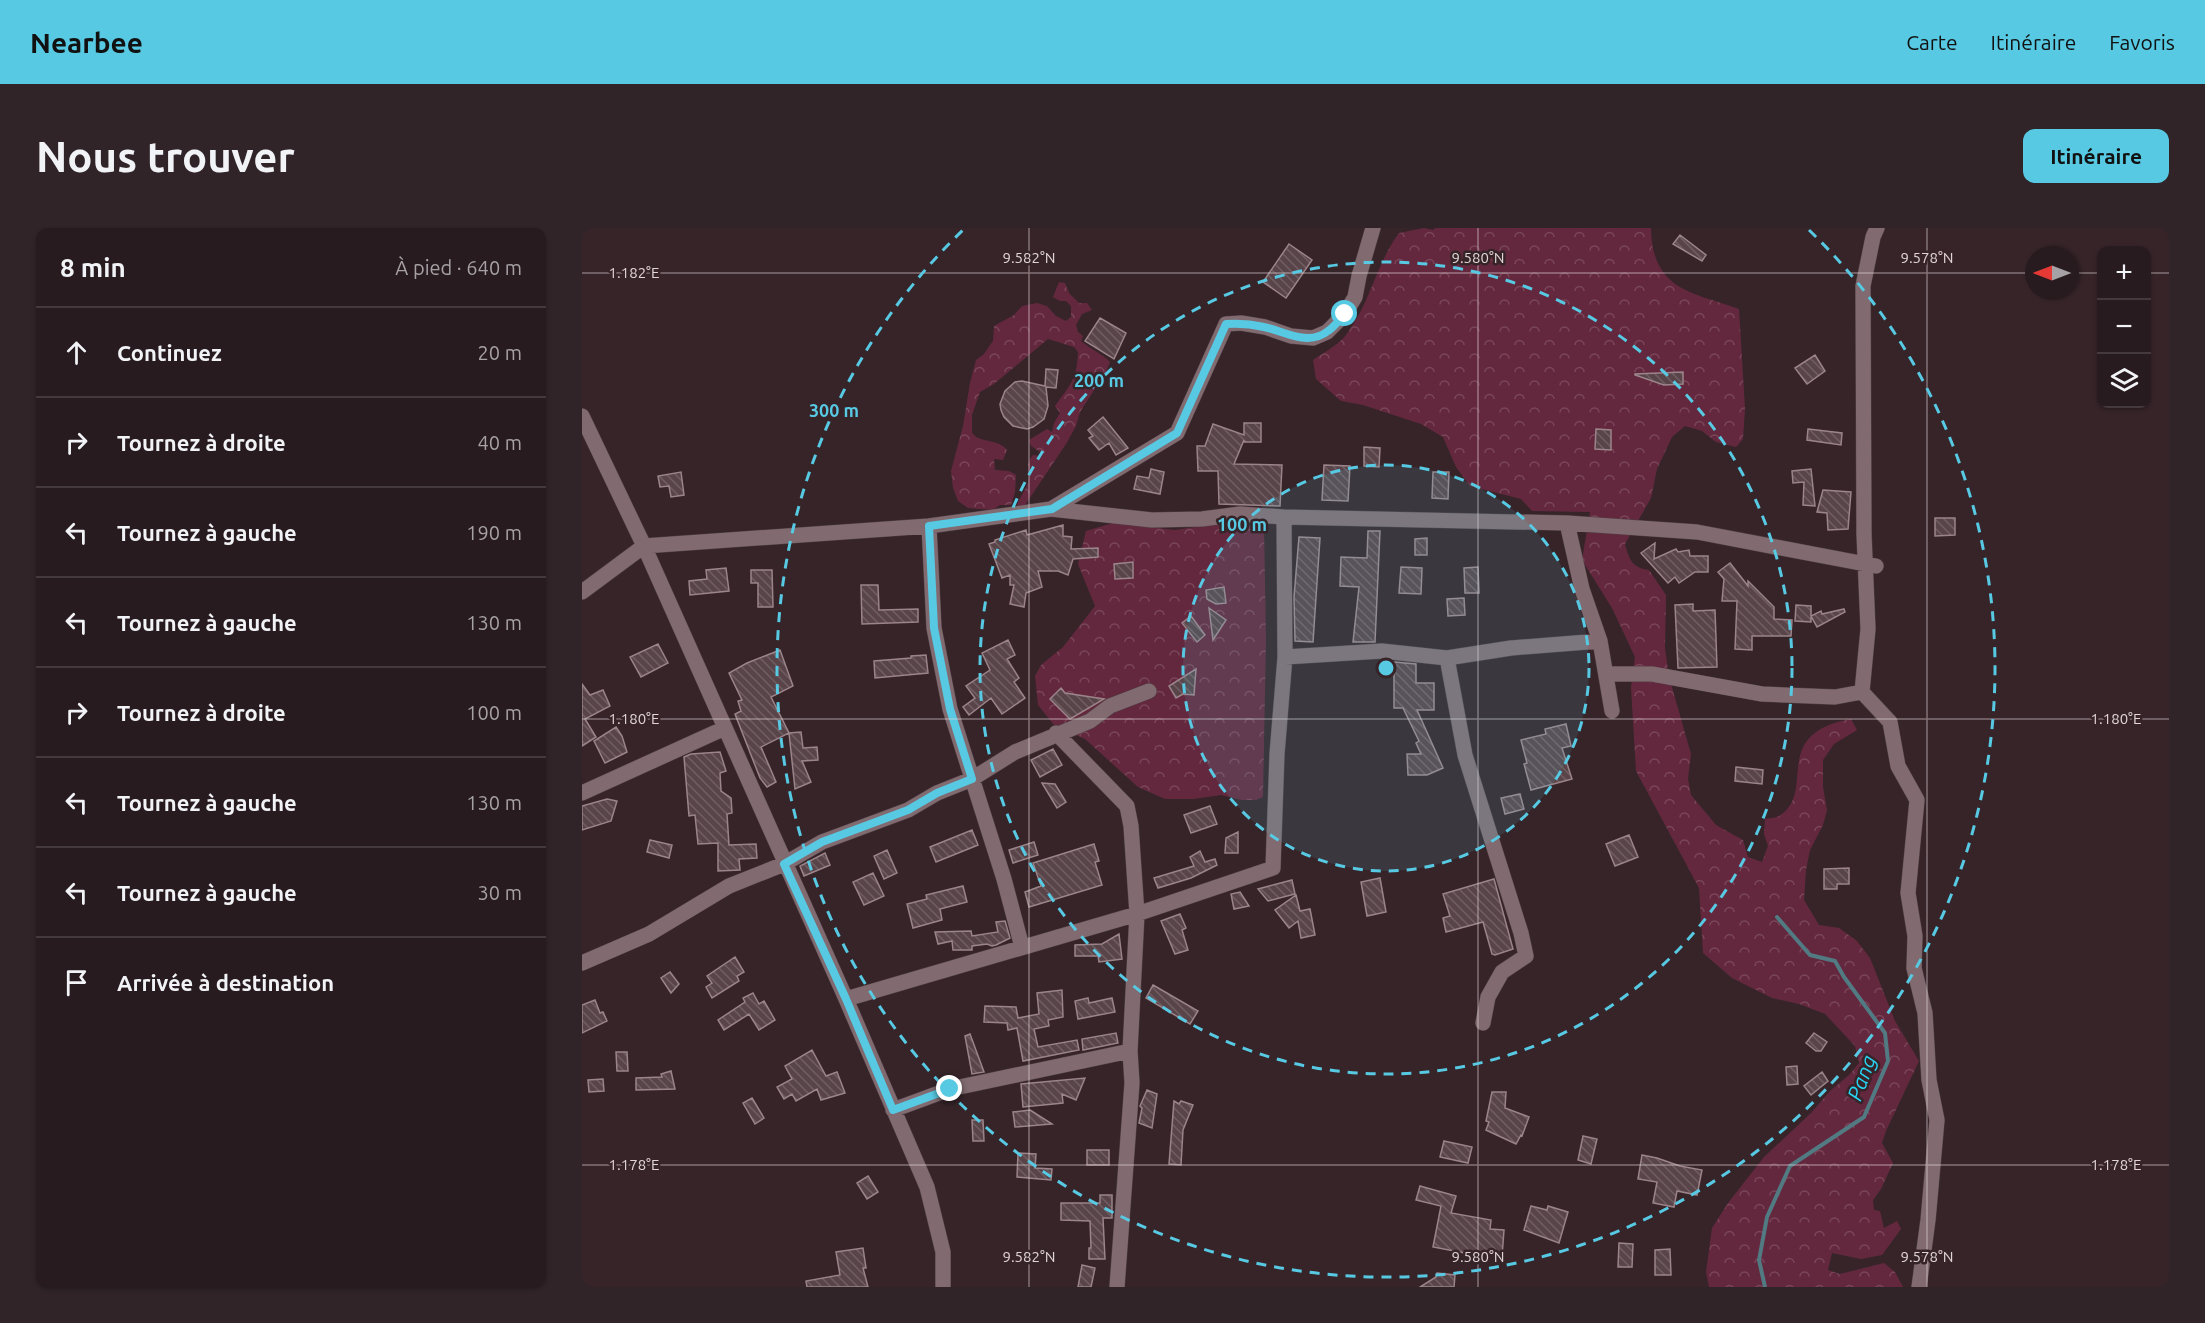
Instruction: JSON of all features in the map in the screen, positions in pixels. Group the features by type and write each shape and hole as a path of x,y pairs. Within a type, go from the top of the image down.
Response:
{"street":[{"path":"1052,509 1177,433 1226,324 1241,323 1265,327 1291,336 1313,338 1327,333 1345,314 1355,297 1373,228"},
{"path":"1872,231 1863,286 1870,565 1868,629 1862,692 1890,722 1898,766 1917,800 1908,893 1915,936 1914,968 1925,1013 1929,1080 1937,1120 1919,1287"},
{"path":"583,421 644,546 846,999 927,1187 943,1252 943,1287"},
{"path":"582,592 644,546 929,526 1052,509 1152,520 1202,519 1240,514 1567,523 1697,532 1870,565"},
{"path":"846,999 1137,914 1273,868 1277,754 1285,657 1284,517"},
{"path":"1567,523 1582,588 1600,641 1612,711"},
{"path":"929,526 934,628 950,709 1004,879 1022,947"},
{"path":"1285,657 1382,651 1447,658 1511,648 1600,641"},
{"path":"1447,658 1465,755 1521,933 1526,956 1502,972 1488,997 1483,1023"},
{"path":"1606,674 1661,676 1762,694 1835,697 1862,692"},
{"path":"582,963 649,934 729,886 784,864 822,842 908,810 937,793 972,779 1015,752 1090,721 1110,706 1149,691"},
{"path":"582,793 725,728"},
{"path":"1056,734 1127,806 1131,826 1137,914 1130,1051 1131,1095 1117,1287"},
{"path":"893,1110 950,1089 1130,1051"}],"green space":[{"path":"1424,228 1433,230 1435,228 1651,228 1653,249 1658,264 1667,276 1690,292 1739,309 1745,409 1743,439 1736,447 1716,442 1702,431 1685,426 1672,437 1657,469 1651,498 1625,544 1632,562 1649,570 1666,595 1665,648 1669,677 1691,754 1688,779 1691,795 1716,825 1743,840 1748,857 1762,862 1768,846 1764,834 1765,819 1779,816 1790,806 1795,793 1802,750 1810,737 1826,726 1851,719 1857,730 1834,744 1823,760 1823,787 1827,810 1823,825 1810,850 1804,900 1819,925 1839,928 1857,941 1870,958 1895,1021 1919,1061 1882,1143 1893,1163 1881,1189 1873,1200 1874,1210 1880,1211 1884,1228 1897,1221 1901,1229 1882,1255 1861,1259 1832,1253 1828,1270 1840,1274 1884,1263 1895,1272 1903,1287 1709,1287 1706,1272 1712,1228 1728,1203 1764,1157 1859,1063 1855,1046 1825,1014 1799,1004 1772,998 1732,978 1703,953 1699,888 1636,771 1631,688 1635,657 1612,608 1582,560 1590,512 1532,511 1521,499 1470,486 1456,467 1443,437 1421,424 1363,405 1341,401 1316,379 1313,360 1346,335 1399,233"},
{"path":"1059,282 1065,283 1069,293 1079,303 1087,303 1092,310 1082,314 1076,325 1078,332 1083,336 1081,341 1110,362 1107,370 1080,412 1076,426 1066,444 1023,508 1017,508 1017,505 1028,481 1029,461 1033,455 1043,454 1031,446 1029,440 1047,429 1052,432 1060,413 1055,406 1074,376 1078,352 1074,347 1048,339 994,384 980,392 972,415 972,433 980,439 999,444 1007,450 1003,460 994,459 995,470 1009,471 1016,475 1015,492 1011,505 1000,505 993,510 968,508 958,501 953,488 951,471 963,426 976,360 984,354 993,341 994,326 1014,315 1022,306 1037,303 1047,306 1056,316 1066,321 1071,317 1071,306 1066,301 1053,297"},
{"path":"1113,523 1175,530 1208,525 1239,524 1264,528 1266,640 1263,797 1256,800 1242,800 1221,795 1194,799 1165,799 1138,787 1085,739 1054,725 1038,705 1035,676 1041,665 1063,647 1095,606 1078,564 1086,531"}],"building":[{"path":"1680,235 1706,255 1702,261 1673,244"},
{"path":"1289,244 1312,260 1286,298 1263,282"},
{"path":"1100,318 1126,333 1114,359 1085,341"},
{"path":"1815,355 1825,371 1807,384 1795,368"},
{"path":"1046,369 1058,370 1056,388 1046,387 1048,406 1044,419 1027,429 1013,426 1001,410 1000,404 1005,391 1015,382 1022,381 1045,386"},
{"path":"1683,372 1683,384 1664,385 1635,375 1635,374"},
{"path":"1103,417 1128,448 1116,455 1109,443 1099,450 1089,438 1093,436 1088,430"},
{"path":"1244,423 1261,423 1261,442 1244,442 1244,440 1234,464 1282,465 1280,506 1219,504 1218,471 1198,471 1197,446 1205,446 1213,424 1244,435"},
{"path":"1596,429 1611,430 1611,450 1595,449"},
{"path":"1808,429 1842,433 1841,445 1807,440"},
{"path":"1364,447 1380,448 1379,467 1364,466"},
{"path":"1324,465 1350,466 1348,501 1322,500"},
{"path":"1151,469 1164,472 1160,494 1134,489 1137,476 1149,478"},
{"path":"1811,469 1815,506 1803,505 1804,482 1793,483 1792,471"},
{"path":"681,472 684,495 671,497 669,486 660,487 658,476"},
{"path":"1433,472 1449,472 1448,499 1432,498"},
{"path":"1823,490 1851,492 1848,529 1828,530 1827,513 1817,512"},
{"path":"1935,518 1955,518 1955,535 1935,536"},
{"path":"1063,525 1063,536 1072,537 1071,549 1098,548 1098,557 1073,559 1068,575 1058,571 1038,571 1042,587 1026,593 1024,607 1010,604 1014,585 1010,585 1010,575 1002,578 989,544 1026,530 1027,535"},
{"path":"1368,531 1380,531 1375,642 1353,642 1359,587 1340,586 1341,557 1367,558"},
{"path":"1299,537 1320,538 1313,642 1295,641 1294,597"},
{"path":"1427,538 1427,555 1415,555 1415,539"},
{"path":"1655,543 1654,559 1676,549 1678,552 1689,550 1690,556 1708,556 1708,572 1695,572 1679,583 1675,577 1668,583 1641,553"},
{"path":"1133,562 1133,578 1115,579 1114,564"},
{"path":"1730,563 1748,586 1748,581 1774,607 1774,619 1792,620 1791,636 1752,636 1752,650 1735,649 1737,601 1722,601 1724,579 1718,572"},
{"path":"1401,567 1422,568 1421,594 1399,593"},
{"path":"1478,567 1479,593 1465,593 1464,568"},
{"path":"726,568 729,591 690,595 689,581 707,579 706,570"},
{"path":"751,570 772,570 773,607 758,607 758,583 751,583"},
{"path":"861,585 878,585 879,610 918,609 918,622 862,624"},
{"path":"1224,587 1226,603 1216,604 1207,599 1206,590"},
{"path":"1464,598 1465,615 1448,616 1447,599"},
{"path":"1693,604 1693,611 1715,610 1717,667 1678,668 1675,605"},
{"path":"1796,605 1811,606 1811,622 1795,621"},
{"path":"1209,608 1226,620 1213,640"},
{"path":"1844,609 1845,612 1817,627 1811,616 1821,611 1822,614"},
{"path":"1191,616 1205,635 1197,642 1182,623"},
{"path":"1008,640 1015,655 1007,659 1019,678 1014,682 1025,698 1002,714 991,698 969,715 963,707 975,698 966,686 990,670 982,653"},
{"path":"658,644 668,663 641,677 630,657"},
{"path":"780,650 793,686 771,697 789,733 761,747 776,782 767,787 760,778 735,714 741,711 738,701 742,700 729,673"},
{"path":"926,655 928,673 875,678 874,661"},
{"path":"1394,662 1416,664 1416,683 1434,683 1434,710 1417,710 1443,768 1427,775 1408,775 1407,754 1421,754 1416,743 1419,741 1403,708 1394,708"},
{"path":"1196,669 1194,695 1183,694 1176,698 1169,686"},
{"path":"582,684 590,695 603,690 610,706 585,719 596,737 582,746"},
{"path":"1061,688 1065,693 1104,699 1070,719 1050,699"},
{"path":"1566,724 1571,746 1562,748 1572,779 1531,790 1521,740 1546,734 1545,729"},
{"path":"616,727 622,736 627,752 605,763 594,741"},
{"path":"801,732 803,748 817,747 818,760 802,761 811,782 795,789 789,733"},
{"path":"1053,749 1062,765 1040,777 1031,760"},
{"path":"720,752 726,771 720,773 721,791 731,798 732,813 727,814 729,845 756,844 757,858 739,859 740,870 718,871 718,843 698,844 695,815 689,816 684,757 691,754"},
{"path":"1736,767 1763,770 1762,784 1735,781"},
{"path":"1042,783 1055,784 1066,802 1057,808"},
{"path":"1520,794 1524,809 1505,814 1501,798"},
{"path":"607,799 617,801 611,821 582,830 582,806"},
{"path":"1210,806 1217,824 1191,833 1184,815"},
{"path":"972,830 978,845 936,862 930,847"},
{"path":"1238,832 1238,853 1225,853 1226,838"},
{"path":"1629,835 1638,857 1615,866 1606,844"},
{"path":"650,840 672,845 669,858 647,852"},
{"path":"1034,842 1038,855 1013,863 1009,850"},
{"path":"1094,844 1099,861 1095,862 1102,885 1029,907 1025,892 1041,886 1033,863"},
{"path":"887,850 897,873 884,879 874,856"},
{"path":"1200,851 1205,862 1215,859 1217,865 1191,878 1158,888 1154,878 1194,866 1190,857"},
{"path":"825,853 830,865 804,876 800,866"},
{"path":"1849,868 1849,884 1837,884 1837,889 1824,889 1824,869"},
{"path":"873,873 884,896 864,905 853,882"},
{"path":"1380,878 1386,912 1367,916 1361,882"},
{"path":"1494,879 1513,949 1495,955 1492,954 1483,922 1446,932 1443,918 1450,916 1443,894"},
{"path":"1292,880 1295,894 1268,901 1258,889"},
{"path":"963,886 967,902 940,909 942,920 913,928 907,904 927,899 926,895"},
{"path":"1240,892 1249,906 1234,909 1231,894"},
{"path":"1296,895 1300,911 1310,909 1315,935 1301,938 1298,921 1289,928 1275,910"},
{"path":"1180,914 1186,928 1182,930 1188,950 1175,954 1161,921"},
{"path":"1005,921 1010,938 992,946 987,944 972,946 972,950 953,950 952,941 938,944 935,932 971,931 972,936 998,932 996,922"},
{"path":"1119,934 1122,959 1099,962 1098,956 1075,956 1075,945 1102,944"},
{"path":"735,957 744,972 737,976 739,981 712,998 706,987 712,983 707,976"},
{"path":"670,972 679,984 671,993 661,978"},
{"path":"1153,985 1198,1011 1190,1024 1146,998"},
{"path":"1062,990 1063,1017 1048,1020 1049,1026 1034,1029 1038,1047 1077,1040 1079,1050 1023,1061 1017,1028 1008,1030 1007,1023 984,1022 985,1006 1016,1007 1018,1018 1039,1014 1037,993"},
{"path":"753,993 759,1004 764,1001 775,1020 759,1030 749,1014 724,1030 718,1020 745,1002 743,998"},
{"path":"1088,998 1089,1003 1112,998 1115,1012 1078,1019 1075,1001"},
{"path":"595,1000 600,1013 603,1012 607,1021 582,1033 582,1005"},
{"path":"1116,1033 1118,1043 1083,1050 1082,1039"},
{"path":"1814,1033 1827,1042 1821,1051 1816,1051 1806,1043"},
{"path":"970,1034 984,1072 972,1074 965,1036"},
{"path":"812,1050 826,1076 837,1072 845,1093 821,1100 817,1089 796,1101 792,1094 784,1099 777,1087 792,1079 785,1066"},
{"path":"616,1052 627,1052 628,1071 617,1071"},
{"path":"1797,1066 1798,1084 1787,1085 1786,1067"},
{"path":"671,1071 675,1089 636,1090 636,1078 662,1077 661,1074"},
{"path":"1822,1072 1828,1081 1811,1095 1804,1086"},
{"path":"1085,1078 1076,1100 1062,1094 1063,1103 1023,1107 1021,1084"},
{"path":"603,1079 604,1091 589,1092 588,1080"},
{"path":"1147,1090 1157,1094 1152,1128 1139,1123 1142,1108 1140,1106"},
{"path":"1492,1092 1506,1092 1505,1108 1529,1117 1522,1136 1516,1144 1486,1130"},
{"path":"752,1098 764,1118 755,1124 743,1103"},
{"path":"1174,1101 1179,1104 1181,1101 1193,1105 1183,1130 1181,1165 1169,1164"},
{"path":"1030,1110 1052,1124 1015,1127 1013,1112"},
{"path":"972,1120 983,1120 984,1141 973,1141"},
{"path":"1583,1136 1597,1139 1591,1164 1578,1160"},
{"path":"1444,1141 1472,1147 1468,1163 1440,1157"},
{"path":"1087,1150 1109,1150 1109,1165 1087,1165"},
{"path":"1018,1153 1036,1154 1035,1168 1052,1169 1051,1180 1017,1177"},
{"path":"1642,1155 1702,1170 1697,1195 1677,1191 1674,1207 1653,1203 1657,1182 1638,1179"},
{"path":"868,1176 878,1192 867,1199 857,1183"},
{"path":"1420,1186 1456,1196 1451,1213 1491,1220 1490,1229 1504,1230 1502,1257 1433,1247 1441,1206 1416,1200"},
{"path":"1100,1195 1112,1195 1112,1218 1103,1218 1105,1259 1089,1259 1090,1221 1061,1220 1061,1203 1100,1203"},
{"path":"1531,1206 1547,1210 1548,1206 1568,1212 1559,1243 1524,1230"},
{"path":"1619,1243 1633,1244 1632,1267 1618,1267"},
{"path":"863,1248 866,1268 863,1268 868,1287 807,1287 806,1281 840,1275 836,1252"},
{"path":"1670,1249 1671,1275 1655,1275 1655,1250"},
{"path":"1082,1265 1095,1268 1091,1287 1078,1287"},
{"path":"1437,1273 1455,1275 1454,1287 1420,1287 1436,1277"}],"waterway":[{"name":"Pang","path":"1765,1287 1759,1260 1767,1217 1790,1166 1864,1117 1888,1061 1885,1033 1835,961 1810,955 1777,917"}],"route":[{"path":"950,1089 893,1110 846,999 784,864 822,842 908,810 937,793 972,779 950,709 934,628 929,526 1052,509 1177,433 1226,324 1241,323 1265,327 1291,336 1313,338 1327,333 1345,314"}]}
